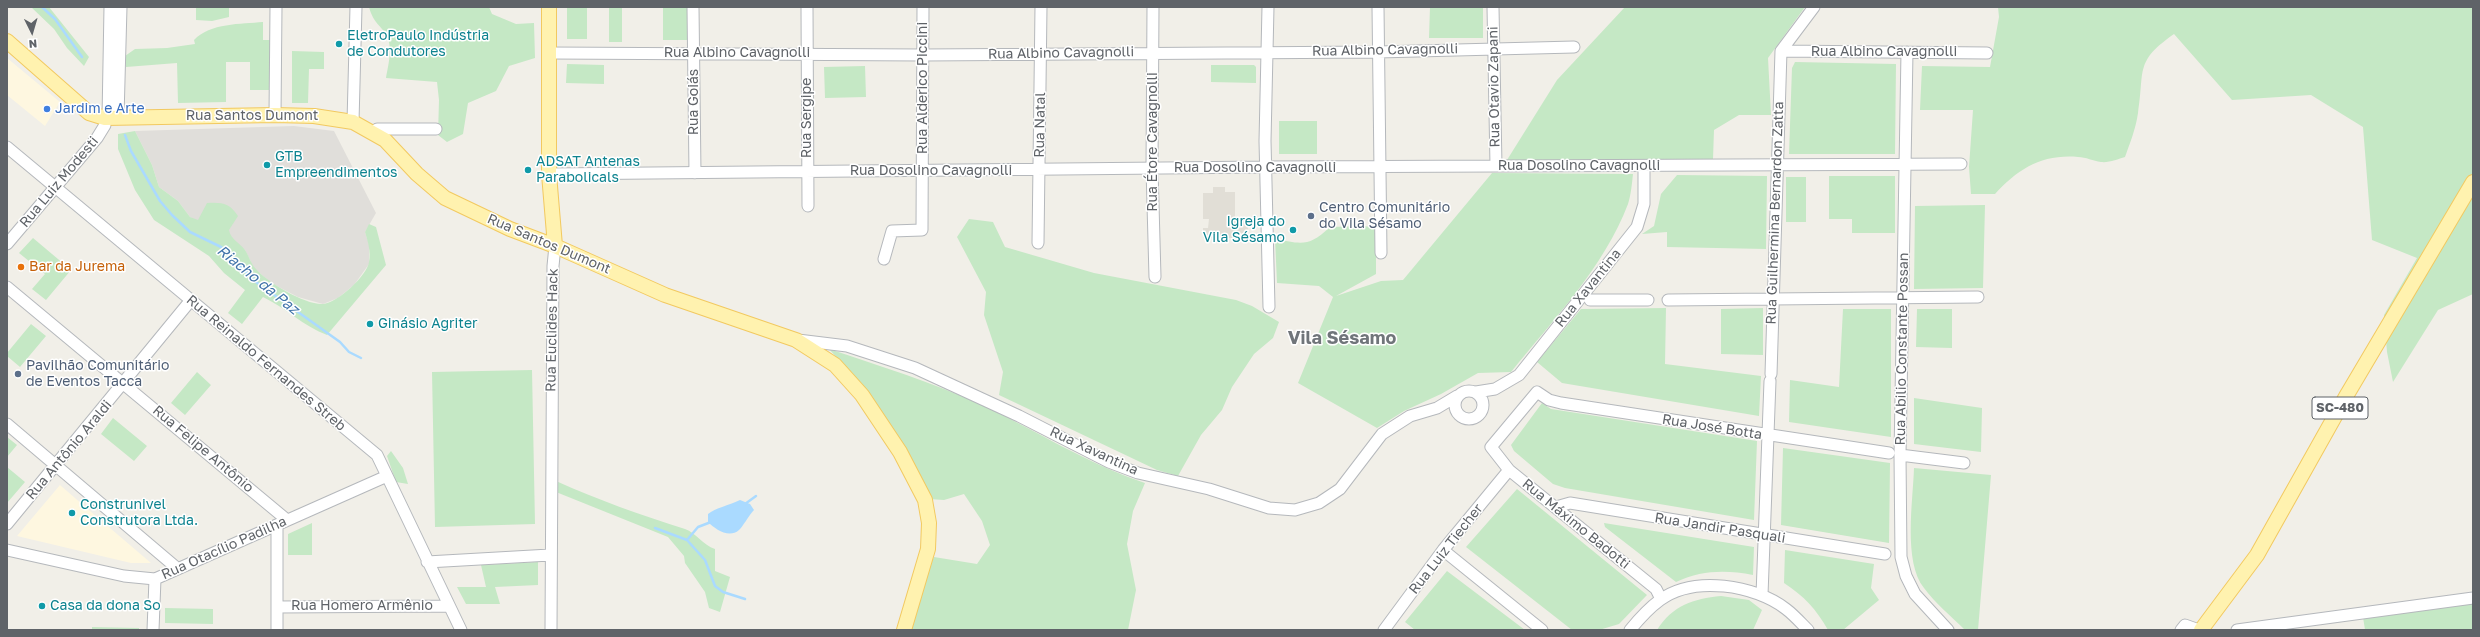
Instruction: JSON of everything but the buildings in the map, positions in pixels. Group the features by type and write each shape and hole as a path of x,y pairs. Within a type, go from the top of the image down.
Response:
{"main road":[{"name":"Rua Euclides Hack","path":"549,7 549,174 555,246"},
{"name":"Rua Santos Dumont","path":"7,41 89,113 110,118 275,115 333,117 353,122 385,140 417,174 445,198 510,229 555,246 664,294 796,340 835,365 862,395 900,452 925,500 930,523 928,550 904,630"},
{"name":"SC-480","path":"2200,630 2257,555 2348,393 2473,182"}],"street":[{"path":"110,7 110,118"},
{"path":"110,118 121,7"},
{"path":"275,115 276,7"},
{"path":"353,122 356,7"},
{"name":"Rua Goiás","path":"693,7 694,173"},
{"name":"Rua Sergipe","path":"807,7 808,206"},
{"name":"Rua Alderico Piccini","path":"884,259 892,231 922,230 924,7"},
{"name":"Rua Natal","path":"1038,242 1041,7"},
{"name":"Rua Étore Cavagnolli","path":"1153,7 1154,52 1152,168 1155,277"},
{"path":"1268,7 1265,167 1269,307"},
{"path":"1378,7 1381,253"},
{"name":"Rua Otavio Zapani","path":"1493,7 1496,166"},
{"path":"1781,51 1814,7"},
{"name":"Rua Albino Cavagnolli","path":"549,53 694,52 923,55 1154,52 1378,52 1574,47"},
{"name":"Rua Albino Cavagnolli","path":"1781,51 1987,53"},
{"name":"Rua Guilhermina Bernardon Zatta","path":"1762,595 1771,377 1772,298 1781,51"},
{"name":"Rua Abilio Constante Possan","path":"1906,52 1902,297 1895,454 1901,557 1906,576 1915,594 1948,630"},
{"name":"Rua Luiz Modesti","path":"7,244 97,138 110,118"},
{"path":"373,133 376,129 436,129"},
{"name":"Rua Reinaldo Fernandes Streb","path":"7,147 377,455 448,606 461,630"},
{"name":"Rua Dosolino Cavagnolli","path":"549,174 1265,167 1644,167 1961,164"},
{"name":"Rua Xavantina","path":"1495,389 1519,375 1637,227 1644,204 1644,167"},
{"name":"Rua Euclides Hack","path":"551,630 550,555 553,266 555,246"},
{"name":"Rua Felipe Antônio","path":"7,287 124,384 282,523"},
{"path":"1668,300 1978,296"},
{"name":"Rua Antônio Araldi","path":"7,524 57,466 192,300"},
{"path":"1590,300 1648,300"},
{"name":"Rua Xavantina","path":"796,340 847,346 915,368 1019,416 1109,462 1138,473 1209,489 1269,508 1295,510 1319,503 1340,489 1382,434 1410,416 1437,408 1457,396"},
{"path":"1458,414 1454,405 1457,396 1468,390 1476,392 1495,389"},
{"path":"1437,408 1458,414 1466,419 1471,419 1480,414 1483,406 1495,389"},
{"path":"1476,392 1482,398 1483,406"},
{"name":"Rua José Botta","path":"1492,447 1537,392 1549,400 1561,403 1768,436 1964,463"},
{"path":"7,424 178,568"},
{"name":"Rua Máximo Badotti","path":"1492,447 1509,470 1656,589 1661,599"},
{"name":"Rua Luiz Tiecher","path":"1386,629 1443,550 1509,470"},
{"name":"Rua Otacílio Padilha","path":"7,550 124,576 155,579 387,476"},
{"name":"Rua Jandir Pasquali","path":"1556,507 1570,503 1885,554"},
{"path":"277,630 282,523"},
{"path":"1443,550 1542,630"},
{"path":"427,562 550,555"},
{"path":"153,630 155,579"},
{"path":"1630,630 1661,599 1692,587 1724,584 1762,595 1786,609 1808,630"},
{"path":"2237,630 2473,598"},
{"name":"Rua Homero Armênio","path":"277,607 448,606"},
{"path":"2181,630 2185,625 2200,630"}],"shaded area":[{"path":"7,58 60,102 45,126 7,95"},
{"path":"294,126 334,131 376,213 365,232 369,244 369,264 354,285 338,298 323,304 298,297 271,283 254,268 245,250 190,217 178,201 159,187 152,165 135,131"},
{"path":"1213,187 1225,187 1225,192 1235,192 1235,220 1248,220 1248,231 1244,232 1244,238 1203,238 1203,228 1208,228 1209,219 1203,219 1203,193 1213,193"},
{"path":"60,485 151,563 131,563 17,536"}],"green space":[{"path":"31,7 49,7 89,57 84,66 67,48 54,29"},
{"path":"196,7 229,7 229,17 212,21 196,20"},
{"path":"369,7 489,7 492,14 516,24 534,23 535,58 509,66 496,91 468,103 463,134 447,142 438,135 439,100 437,82 386,78 390,57 389,41 385,33 375,21"},
{"path":"567,7 587,7 587,39 567,39"},
{"path":"609,7 622,7 622,42 609,42"},
{"path":"663,7 688,7 688,40 663,40"},
{"path":"1430,7 1483,7 1483,38 1429,38"},
{"path":"1625,7 1805,7 1768,58 1771,115 1739,115 1714,130 1713,159 1507,160 1557,80"},
{"path":"1998,7 2473,7 2473,294 2438,310 2393,382 2387,352 2384,315 2417,258 2372,240 2363,127 2311,95 2232,100 2174,34 2152,52 2147,60 2142,76 2137,119 2125,157 2104,162 2081,157 2053,158 2032,165 2022,171 2013,177 1995,194 1971,194 1969,167 1973,110 1920,110 1922,66 1990,67 1999,17"},
{"path":"263,22 263,40 273,40 272,90 250,90 250,62 226,62 226,102 178,103 177,63 126,67 125,56 135,49 167,48 195,44 194,40 201,34 217,27"},
{"path":"292,51 324,52 324,69 309,69 308,103 292,103"},
{"path":"1795,62 1896,64 1895,154 1789,154 1792,68"},
{"path":"567,64 604,65 604,84 566,83"},
{"path":"1211,65 1254,65 1256,67 1256,83 1211,82"},
{"path":"865,66 866,97 825,98 824,67"},
{"path":"1279,121 1317,121 1317,154 1279,154"},
{"path":"135,131 152,165 159,187 178,201 190,217 198,220 207,203 221,203 232,208 238,216 229,230 233,239 243,247 253,265 261,274 287,292 306,301 323,304 336,299 343,294 357,281 367,268 370,254 365,232 369,224 376,227 386,265 327,335 310,327 263,297 242,324 228,313 245,290 224,273 209,256 154,220 135,190 118,149 118,134"},
{"path":"1492,173 1633,174 1628,204 1606,250 1560,313 1511,372 1478,373 1441,394 1404,411 1377,428 1298,383 1333,297 1319,286 1277,283 1275,239 1299,243 1316,238 1330,227 1364,226 1376,228 1376,274 1336,296 1381,281 1403,280"},
{"path":"1677,175 1767,176 1766,249 1667,247 1667,232 1642,234 1654,226 1661,194"},
{"path":"1829,176 1895,176 1895,233 1852,233 1852,219 1829,219"},
{"path":"1786,177 1806,177 1806,222 1786,222"},
{"path":"1985,205 1983,288 1914,289 1915,206"},
{"path":"969,219 993,222 1005,247 1094,273 1236,300 1252,306 1279,322 1273,338 1254,354 1232,387 1222,410 1201,435 1178,476 1157,470 999,395 1003,372 984,315 986,292 957,237"},
{"path":"33,238 71,270 46,300 32,289 45,274 19,253"},
{"path":"1666,308 1665,364 1761,376 1759,416 1562,383 1537,362 1581,309"},
{"path":"1763,308 1763,355 1721,354 1721,309"},
{"path":"1843,309 1891,309 1891,437 1789,422 1790,380 1839,387"},
{"path":"1917,309 1952,309 1952,348 1916,347"},
{"path":"31,324 46,336 20,367 7,356 7,353"},
{"path":"829,349 906,375 982,405 1083,457 1145,483 1133,511 1127,544 1136,590 1128,630 911,630 924,578 934,557 977,564 990,545 982,521 964,494 944,500 929,499 850,372"},
{"path":"532,370 535,524 435,527 432,372"},
{"path":"197,372 211,385 185,415 171,403"},
{"path":"1914,398 1982,408 1981,452 1914,444"},
{"path":"1542,403 1551,409 1757,441 1754,520 1565,488 1553,484 1514,451 1511,445"},
{"path":"113,418 147,446 134,461 101,434"},
{"path":"7,437 17,445 7,457"},
{"path":"1783,448 1890,463 1889,543 1781,525"},
{"path":"391,451 403,468 408,484 396,482 387,456"},
{"path":"7,467 25,482 7,503"},
{"path":"1914,468 1991,475 1978,630 1965,630 1933,599 1924,588 1918,577 1913,563 1911,547 1911,514"},
{"path":"556,481 620,507 685,529 715,549 715,571 730,577 720,612 709,608 705,592 685,563 684,556 668,537 556,492"},
{"path":"1517,489 1647,595 1619,624 1599,630 1572,630 1466,547"},
{"path":"312,523 312,555 288,555 288,534"},
{"path":"1604,523 1754,547 1753,575 1733,572 1714,572 1695,575 1676,582 1605,527"},
{"path":"1785,550 1874,564 1871,588 1879,600 1843,630 1828,630 1809,604 1798,593 1784,583"},
{"path":"538,562 538,585 495,587 500,604 466,604 457,587 486,587 481,565"},
{"path":"1447,571 1525,630 1415,630 1405,622"},
{"path":"1721,596 1749,600 1762,610 1753,630 1657,630 1663,621 1684,605 1701,599"},
{"path":"2473,600 2473,630 2365,630 2363,617"},
{"path":"165,608 213,609 213,624 165,623"},
{"path":"92,627 139,628 139,630 92,630"}],"water":[{"path":"740,500 750,504 754,510 742,527 735,533 731,534 722,532 708,522 708,514"}],"waterway":[{"name":"Riacho da Paz","path":"42,7 55,19 82,57"},
{"name":"Riacho da Paz","path":"125,135 131,151 160,201 172,215 190,232 221,247 256,282 340,342 349,352 361,358"},
{"path":"745,504 756,496"},
{"path":"687,540 698,527 711,522"},
{"path":"655,528 687,540 705,560 715,586 723,592 745,599"}],"place":[{"name":"EletroPaulo Indústria de Condutores","path":"339,44"},
{"name":"Jardim e Arte","path":"47,109"},
{"name":"GTB Empreendimentos","path":"267,165"},
{"name":"ADSAT Antenas Parabolicals","path":"528,170"},
{"name":"Centro Comunitário do Vila Sésamo","path":"1311,216"},
{"name":"Igreja do Vila Sésamo","path":"1293,230"},
{"name":"Bar da Jurema","path":"21,267"},
{"name":"Ginásio Agriter","path":"370,324"},
{"name":"Pavilhão Comunitário de Eventos Tacca","path":"18,374"},
{"name":"Construnivel Construtora Ltda.","path":"72,513"},
{"name":"Casa da dona So","path":"42,606"}],"district":[{"name":"Vila Sésamo","path":"1342,338"}]}
